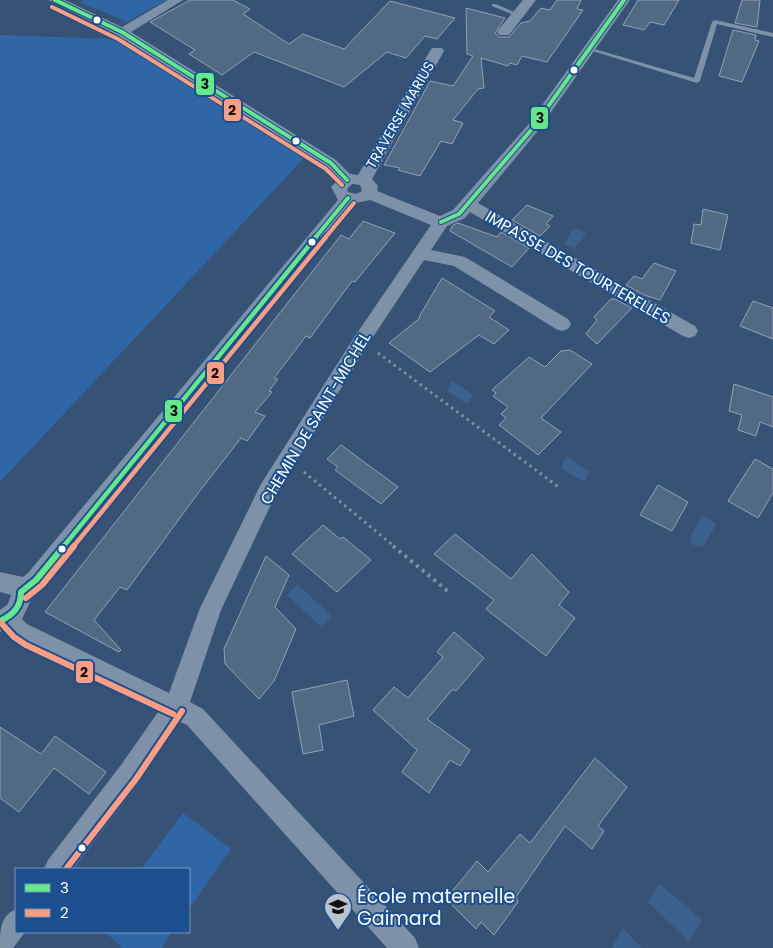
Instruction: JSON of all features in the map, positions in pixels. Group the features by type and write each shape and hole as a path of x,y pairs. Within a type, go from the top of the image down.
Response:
{"street":[{"path":"55,0 122,32 330,163 357,188 421,216 441,222"},
{"path":"122,32 177,0"},
{"path":"504,32 530,0"},
{"name":"CHEMIN DE SAINT-MICHEL","path":"58,868 130,774 176,707 211,608 268,490 361,340 441,222 459,214 532,129 624,0"},
{"name":"TRAVERSE MARIUS","path":"21,592 36,580 357,188 437,51"},
{"name":"IMPASSE DES TOURTERELLES","path":"468,204 689,331"},
{"path":"420,253 459,261 562,324"},
{"path":"0,582 16,584 21,592 19,607 4,620 29,638 195,717 405,948"},
{"path":"0,943 15,923"}],"lane":[{"path":"494,5 518,14"},
{"path":"589,49 697,81 715,22 773,35"}],"path":[{"path":"361,340 560,488"},
{"path":"288,458 450,593"}],"shaded area":[{"path":"83,0 166,0 127,22 80,2"},
{"path":"0,35 117,39 304,158 0,482"},
{"path":"577,229 587,234 574,249 564,244 570,235 570,231"},
{"path":"452,381 473,395 467,404 447,391"},
{"path":"566,456 589,472 585,481 561,468"},
{"path":"702,516 716,525 704,545 698,547 692,544 690,537"},
{"path":"297,584 332,616 321,627 287,595"},
{"path":"183,813 231,849 190,908 190,868 142,868"},
{"path":"660,884 702,920 689,942 648,902"},
{"path":"623,928 642,948 611,948"},
{"path":"106,933 171,933 161,948 123,948"}],"building":[{"path":"190,0 233,0 250,9 243,14 289,44 303,34 344,49 390,1 455,18 437,39 425,36 406,58 387,52 344,87 254,52 222,75 189,54 195,50 150,22"},
{"path":"557,0 581,0 577,9 583,10 547,62 522,56 517,65 510,63 508,66 481,58 484,88 478,89 453,120 463,123 452,144 441,141 420,176 398,170 400,168 384,165 430,81 453,86 473,56 467,54 466,8 505,18 495,33 499,37 509,37 521,23 530,21 541,8 550,10"},
{"path":"638,0 679,0 664,25 650,22 644,30 623,25"},
{"path":"742,0 760,0 757,27 735,23"},
{"path":"733,30 756,35 755,40 759,41 742,82 719,76"},
{"path":"527,205 553,216 546,224 550,226 540,236 512,220"},
{"path":"703,209 728,215 720,250 691,243 694,224 701,225"},
{"path":"363,221 395,233 355,282 352,281 310,338 306,336 274,378 278,379 269,391 272,392 255,412 265,416 247,441 241,438 127,590 120,587 94,620 121,650 119,652 45,612 341,235 349,239"},
{"path":"458,223 497,237 501,232 529,248 512,267 450,231 453,225"},
{"path":"654,263 676,271 660,300 644,295 626,285 634,276 642,279"},
{"path":"442,278 495,311 489,317 509,330 494,344 479,335 430,372 389,343 420,318"},
{"path":"611,299 615,299 632,308 597,344 586,334 597,320 594,317"},
{"path":"753,301 773,308 773,339 740,326"},
{"path":"570,350 592,364 541,418 561,432 538,455 499,425 506,418 501,414 508,407 493,396 496,393 492,390 529,357 545,367 561,351"},
{"path":"734,384 773,397 773,427 760,422 756,436 738,430 742,415 729,411"},
{"path":"341,445 398,487 381,504 335,470 338,467 327,459"},
{"path":"755,459 773,469 773,493 758,518 728,501"},
{"path":"658,485 688,502 672,531 640,515"},
{"path":"323,525 340,539 343,537 371,560 337,592 292,554"},
{"path":"455,534 511,579 532,554 569,592 559,605 575,618 546,656 486,609 494,600 434,554"},
{"path":"266,556 289,575 275,607 296,629 274,681 259,699 225,664 224,649"},
{"path":"454,632 484,658 456,691 453,689 427,719 470,750 460,766 450,760 429,793 402,772 417,750 373,710 394,687 408,698 443,657 437,652"},
{"path":"347,680 354,716 319,725 323,750 303,754 292,692"},
{"path":"0,727 41,754 55,736 106,772 89,794 54,768 19,812 0,798"},
{"path":"595,758 627,787 598,826 604,831 592,849 565,826 516,897 518,902 494,935 481,922 476,929 446,899 477,861 488,872 520,834 530,843"}],"transit line":[{"name":"3","path":"55,0 122,32 331,163 347,180"},
{"name":"3","path":"441,222 459,214 532,129 624,0"},
{"name":"2","path":"52,7 118,39 326,169 342,185"},
{"name":"3","path":"0,621 16,610 20,602 21,592 36,580 348,198"},
{"name":"2","path":"26,598 42,585 354,203"},
{"name":"2","path":"1,623 14,637 26,645 173,714"},
{"name":"2","path":"67,868 136,779 182,711"}],"place":[{"name":"École maternelle Gaimard","path":"338,931"}]}
